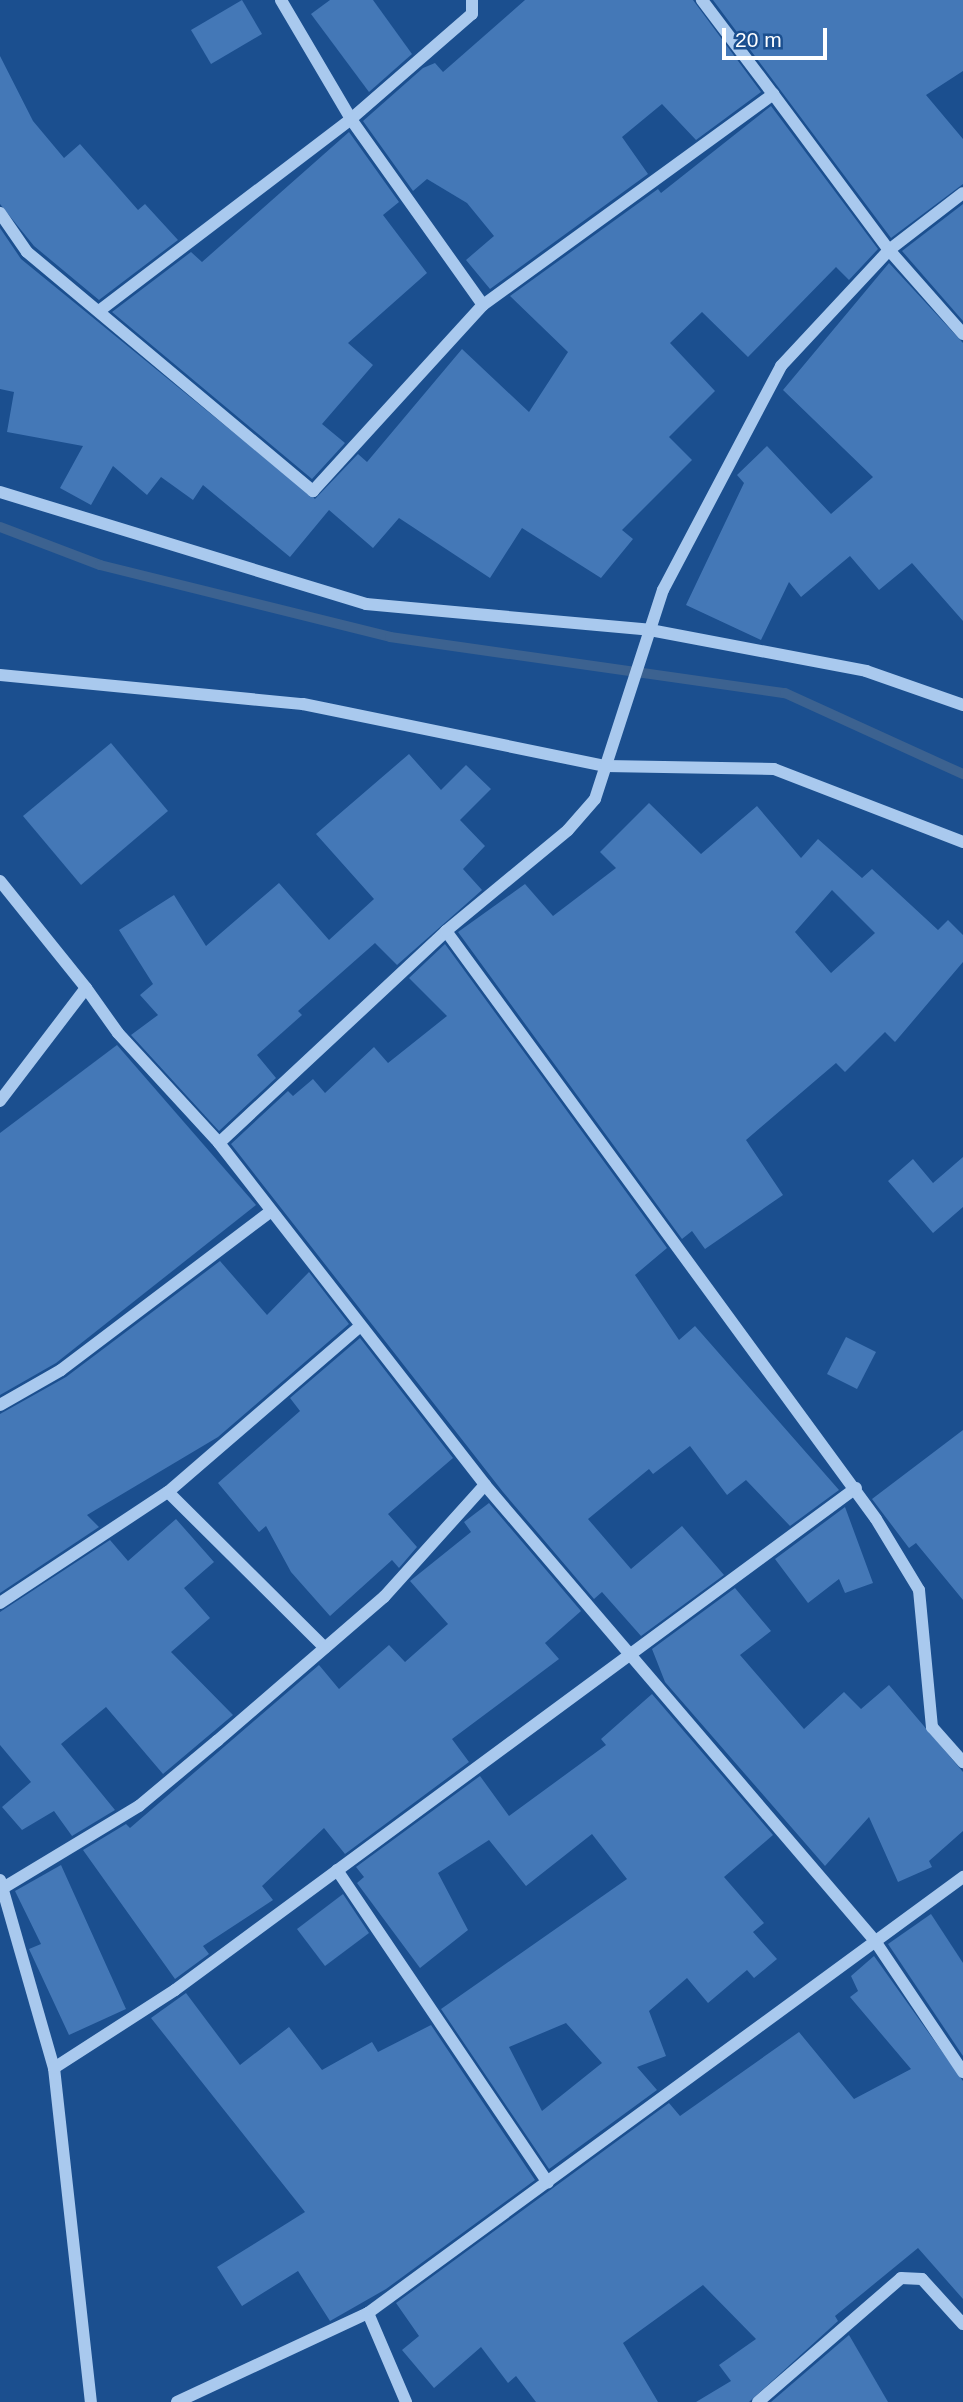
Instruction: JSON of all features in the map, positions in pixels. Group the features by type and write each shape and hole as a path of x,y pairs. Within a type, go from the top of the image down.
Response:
{"street":[{"path":"281,0 352,119 483,305"},
{"path":"99,311 352,119 472,14 472,0"},
{"path":"702,0 889,250 963,334"},
{"path":"0,213 27,252 313,491 483,305 773,94"},
{"path":"219,1143 446,931 568,830 595,799 646,653 650,630 663,590 781,366 889,250 963,193"},
{"path":"0,492 366,604 650,630 866,671 963,705"},
{"path":"0,675 303,704 606,766 774,769 963,842"},
{"path":"0,881 86,988 118,1033 219,1143 358,1328 485,1485 628,1657 875,1941 963,2072"},
{"path":"446,931 856,1488 919,1590 932,1727 963,1762"},
{"path":"0,1101 86,988"},
{"path":"0,1405 61,1370 271,1211"},
{"path":"0,1603 168,1492 358,1328"},
{"path":"91,2402 54,2068 1,1884 139,1806 384,1597 485,1485"},
{"path":"54,2068 175,1990 856,1488"},
{"path":"168,1492 325,1648"},
{"path":"337,1870 548,2183"},
{"path":"177,2402 368,2312 963,1877"},
{"path":"758,2402 901,2278 922,2279 963,2324"},
{"path":"368,2312 406,2402"}],"building":[{"path":"242,0 262,34 211,64 191,30"},
{"path":"330,0 373,0 412,54 369,92 311,14"},
{"path":"525,0 693,0 761,92 696,140 662,104 622,137 648,174 490,289 466,260 494,236 467,203 427,179 413,191 363,121 423,68 435,63 443,72"},
{"path":"713,0 963,0 963,71 926,95 963,139 963,184 891,238"},
{"path":"0,56 33,121 64,158 80,144 138,210 145,204 178,240 99,300 34,246 0,204"},
{"path":"771,106 878,249 849,280 836,267 748,357 702,312 670,343 715,391 669,437 692,460 622,530 633,539 601,578 522,528 490,578 399,518 373,548 329,510 290,557 203,485 193,500 161,477 147,495 113,466 91,505 60,488 83,446 7,432 14,392 0,389 0,228 21,259 315,499 358,454 367,462 462,349 529,412 568,352 510,296 658,189 661,193"},
{"path":"349,132 399,202 383,215 427,273 348,343 373,365 322,424 345,443 312,479 112,312 191,252 202,262"},
{"path":"963,204 963,321 902,251"},
{"path":"889,263 963,343 963,621 912,563 879,590 850,556 801,597 789,582 761,640 686,605 744,483 737,475 767,446 831,514 873,477 783,390"},
{"path":"111,743 168,811 81,885 23,816"},
{"path":"409,754 441,790 466,765 491,789 460,820 485,846 463,869 482,890 397,965 375,943 298,1011 302,1015 257,1055 276,1078 219,1131 131,1035 158,1015 140,995 153,984 119,930 174,895 206,946 279,883 329,940 374,899 316,834"},
{"path":"649,803 701,854 757,806 801,858 818,839 862,878 872,869 938,930 948,920 963,935 963,962 895,1042 885,1032 845,1072 836,1063 746,1140 783,1195 705,1249 692,1231 682,1239 458,932 525,884 553,916 616,868 600,852","holes":["832,890 875,933 831,973 795,932"]},
{"path":"445,944 667,1248 635,1275 679,1340 695,1326 839,1490 790,1526 746,1480 727,1495 690,1446 653,1474 649,1469 588,1519 631,1569 682,1526 724,1575 641,1636 602,1592 594,1599 503,1492 231,1144 288,1091 293,1096 313,1079 325,1093 374,1047 388,1063 447,1016 409,978"},
{"path":"117,1045 256,1205 56,1363 0,1395 0,1133"},
{"path":"963,1157 963,1207 933,1233 888,1181 913,1159 933,1183"},
{"path":"220,1261 267,1315 309,1272 349,1324 218,1437 87,1515 99,1527 0,1593 0,1414 66,1377"},
{"path":"846,1337 876,1352 857,1389 827,1374"},
{"path":"360,1338 453,1458 388,1514 417,1547 399,1568 392,1560 330,1616 291,1572 266,1526 259,1532 218,1483 300,1411 290,1398"},
{"path":"963,1430 963,1600 916,1543 909,1548 872,1499"},
{"path":"489,1503 581,1611 545,1643 559,1659 452,1739 469,1762 345,1854 324,1828 262,1886 273,1900 203,1946 209,1954 175,1979 83,1850 126,1824 130,1828 319,1665 339,1689 389,1645 405,1662 448,1624 410,1581 471,1532 464,1522"},
{"path":"845,1507 873,1583 845,1593 839,1579 808,1603 775,1559"},
{"path":"176,1519 214,1562 184,1588 210,1618 171,1652 233,1715 163,1774 106,1707 61,1744 115,1810 72,1836 54,1811 22,1830 2,1807 31,1782 0,1745 0,1612 110,1540 128,1561"},
{"path":"735,1588 771,1631 740,1655 804,1729 844,1692 861,1709 889,1685 963,1772 963,1831 929,1861 932,1867 898,1882 869,1817 825,1866 665,1682 652,1649"},
{"path":"652,1694 773,1835 724,1877 764,1923 753,1932 777,1959 754,1978 747,1970 708,2003 687,1978 649,2011 666,2056 637,2067 657,2090 549,2169 441,2009 627,1879 592,1834 526,1886 489,1840 438,1873 468,1930 420,1968 357,1883 364,1877 356,1867 480,1776 509,1816 606,1745 601,1739","holes":["566,2023 602,2063 542,2111 509,2047"]},
{"path":"61,1865 126,2009 69,2035 29,1949 41,1944 15,1891"},
{"path":"343,1894 369,1933 325,1966 297,1929"},
{"path":"931,1914 963,1963 963,2056 888,1944"},
{"path":"874,1956 963,2081 963,2299 918,2248 835,2316 838,2321 749,2402 696,2402 731,2381 719,2365 756,2339 703,2285 623,2343 658,2402 536,2402 516,2376 508,2383 481,2347 434,2388 402,2350 419,2336 396,2303 669,2103 680,2116 799,2032 854,2099 911,2069 850,1997 858,1991 851,1976"},
{"path":"186,1993 240,2065 289,2027 322,2070 372,2042 378,2052 431,2025 535,2180 386,2289 330,2321 298,2271 242,2306 217,2267 305,2212 151,2018"},
{"path":"849,2335 888,2402 771,2402"}],"waterway":[{"path":"0,527 100,565 390,637 785,693 963,774"}]}
